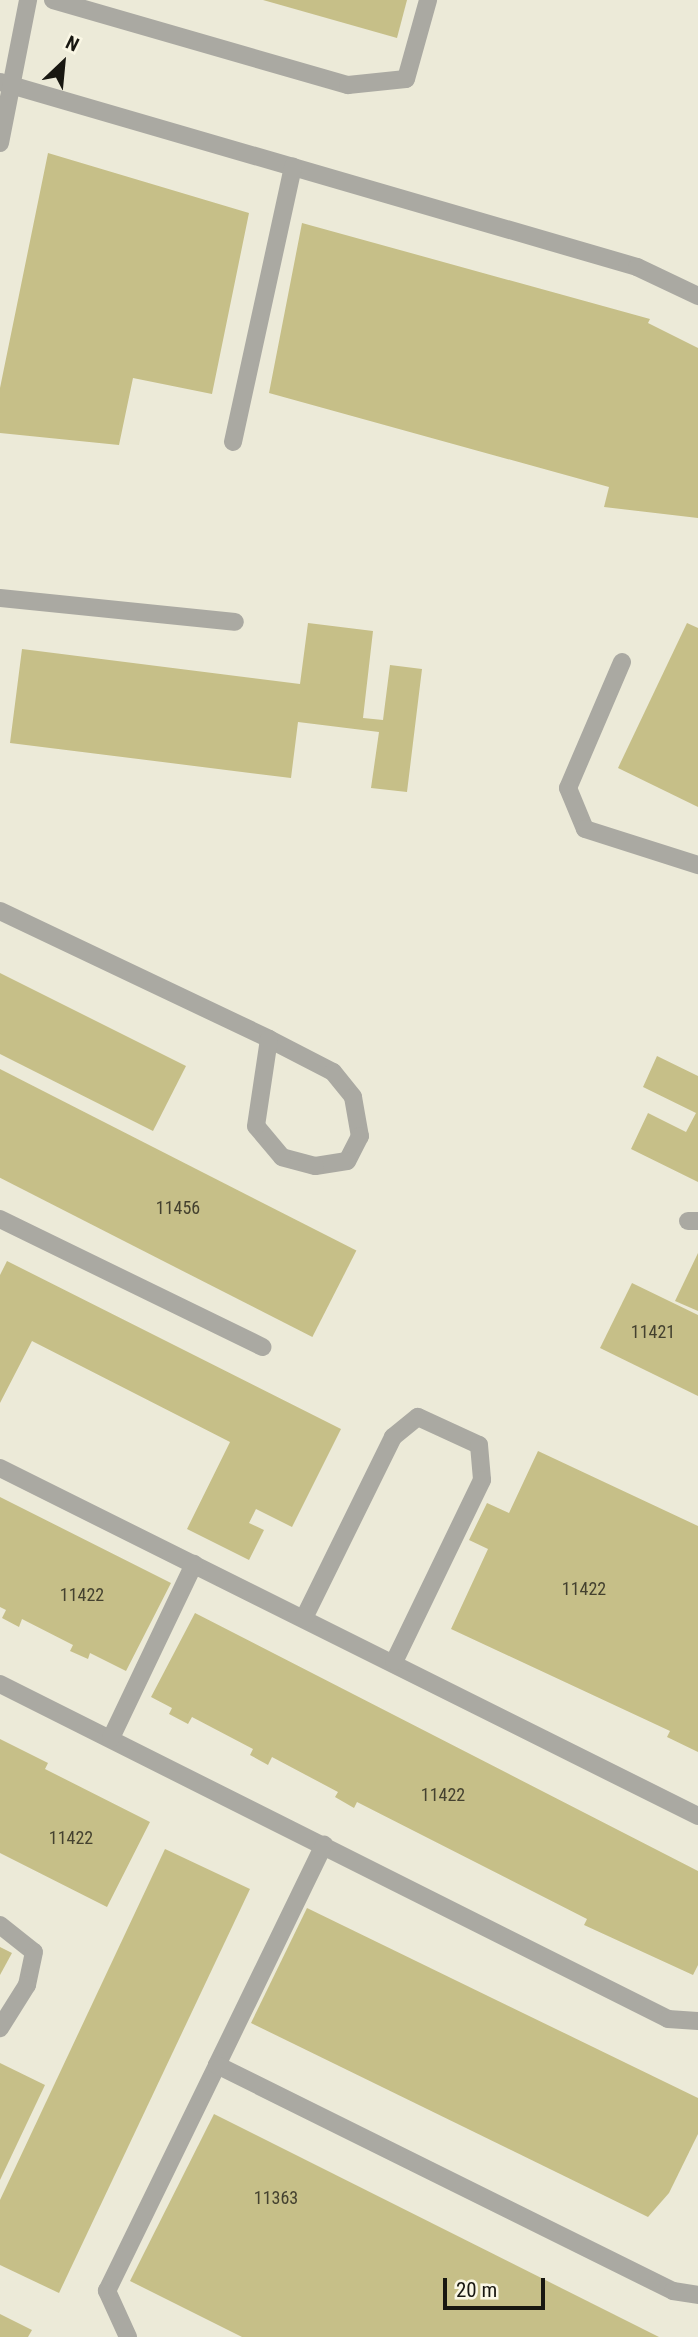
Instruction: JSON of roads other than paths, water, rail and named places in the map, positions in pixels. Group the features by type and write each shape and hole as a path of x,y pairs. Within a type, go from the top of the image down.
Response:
{"lane":[{"path":"0,143 6,83 28,0"},
{"path":"52,0 348,85 406,79 428,0"},
{"path":"6,83 637,267 698,296"},
{"path":"233,442 293,166"},
{"path":"0,598 235,622"},
{"path":"622,662 568,788 585,829 698,865"},
{"path":"0,911 269,1039 333,1072 353,1097 360,1136 347,1161 316,1166 282,1157 256,1126 269,1039"},
{"path":"0,1220 263,1347"},
{"path":"304,1618 393,1437 418,1417 480,1445 482,1480 394,1662"},
{"path":"0,1468 394,1662 698,1816"},
{"path":"111,1738 194,1564"},
{"path":"0,1684 668,2019 698,2021"},
{"path":"128,2337 107,2291 324,1846"},
{"path":"0,1925 34,1952 27,1985 0,2028"},
{"path":"218,2065 673,2291 698,2295"}]}
